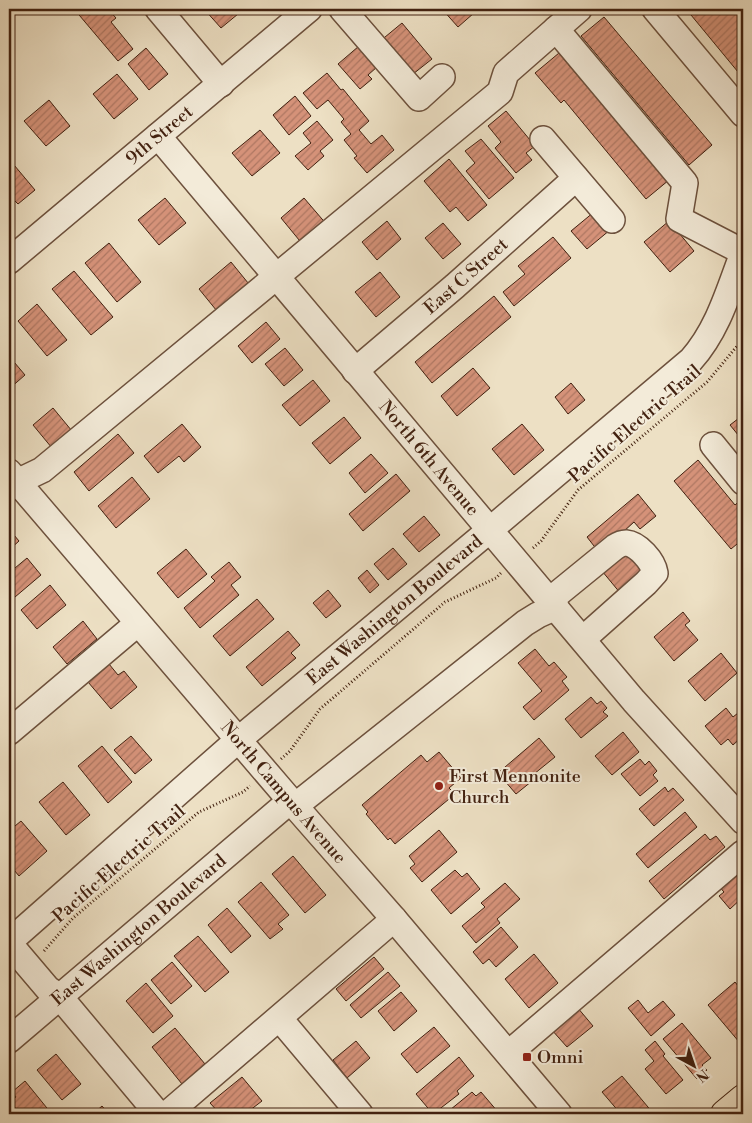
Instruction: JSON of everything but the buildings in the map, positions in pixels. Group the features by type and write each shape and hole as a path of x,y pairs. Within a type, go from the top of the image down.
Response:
{"main road":[{"path":"725,1114 743,1099"}],"street":[{"path":"158,9 221,84"},
{"name":"9th Street","path":"9,261 309,9"},
{"path":"342,9 418,98 442,77"},
{"path":"11,481 42,470 500,92 506,73 579,9"},
{"path":"655,9 743,114"},
{"path":"556,29 685,183 679,219 743,252"},
{"name":"North 6th Avenue","path":"158,136 634,701 743,821"},
{"path":"543,140 612,220"},
{"name":"East C Street","path":"355,371 576,178"},
{"name":"East Washington Boulevard","path":"9,942 238,740 691,360 708,337 716,321 743,252"},
{"path":"713,445 743,482"},
{"name":"North Campus Avenue","path":"11,481 138,623 509,1053 559,1114"},
{"name":"East Washington Boulevard","path":"9,1040 293,804 525,623 553,604 615,547 624,543 634,545 644,554 655,569 655,573 646,584 583,639"},
{"path":"13,720 138,623"},
{"path":"509,1053 743,852"},
{"path":"167,1114 394,919"},
{"path":"9,942 48,989 60,997 158,1114"},
{"path":"280,1018 360,1114"}],"path":[{"name":"Pacific Electric Trail","path":"529,551 541,541 578,490 707,382 738,345 743,342"},
{"path":"278,761 290,751 320,709 446,602 496,578 502,572"},
{"name":"Pacific Electric Trail","path":"27,965 45,950 73,918 199,812 243,792 256,781"}],"place":[{"name":"First Mennonite Church","path":"439,786"},
{"name":"Omni","path":"527,1057"}]}
